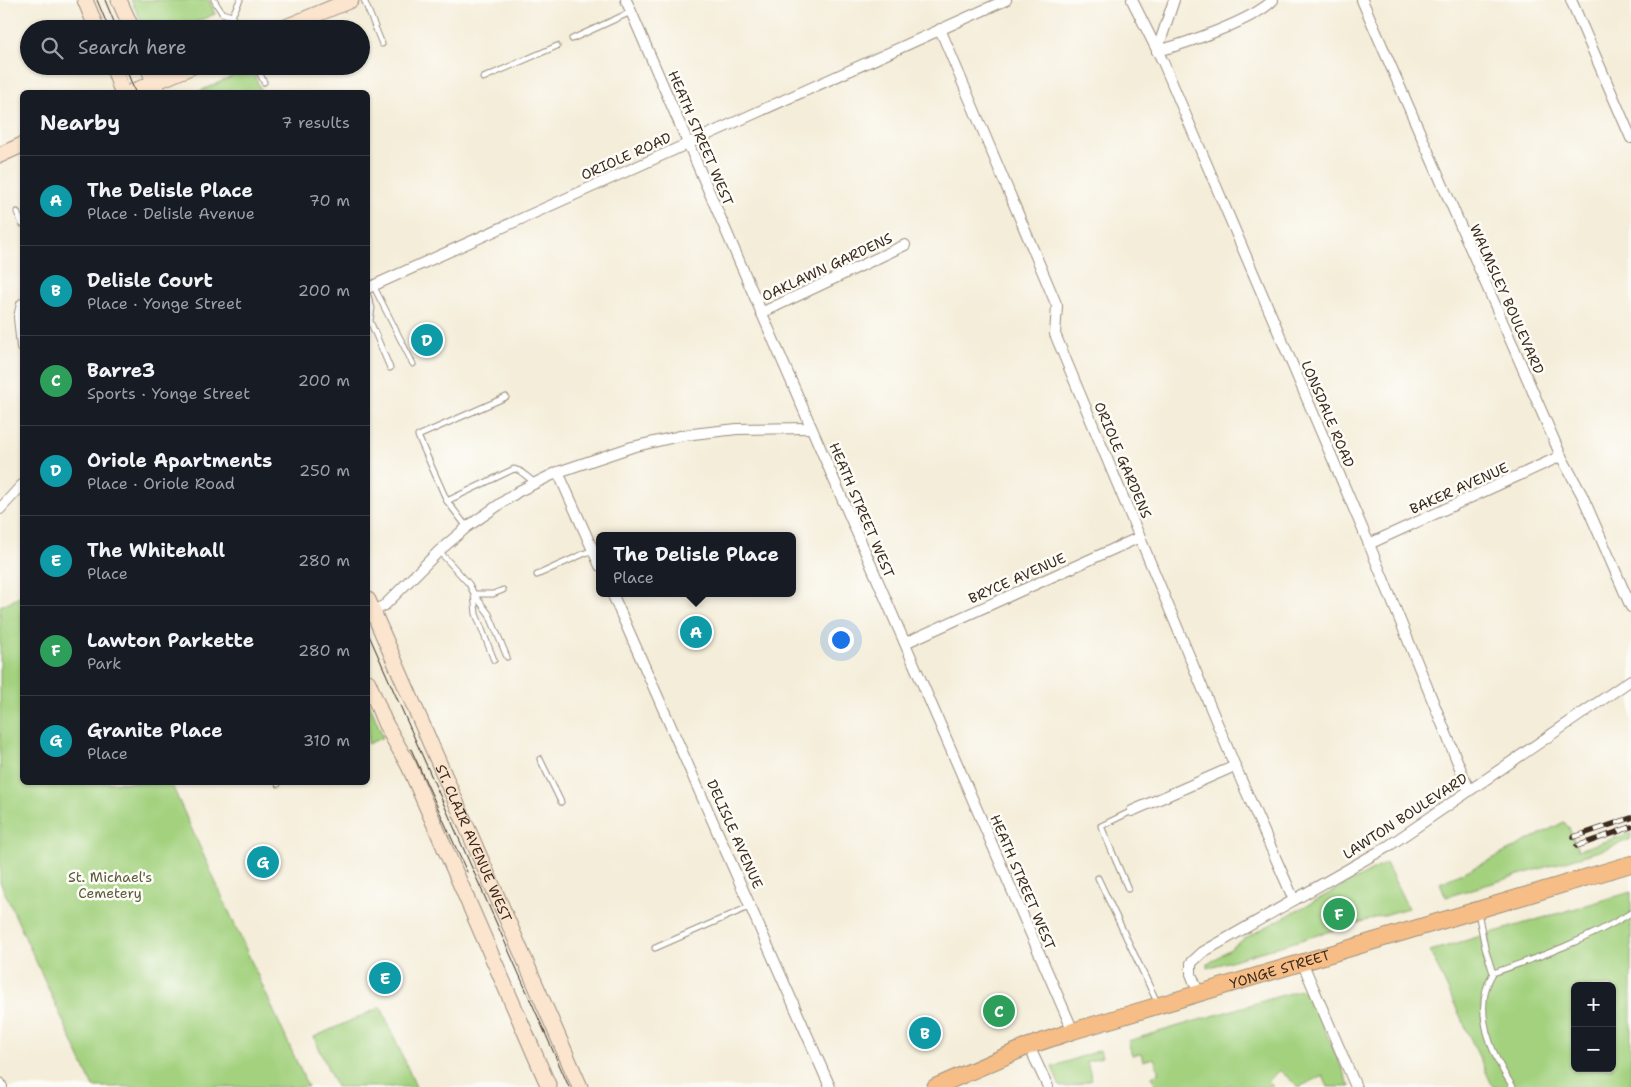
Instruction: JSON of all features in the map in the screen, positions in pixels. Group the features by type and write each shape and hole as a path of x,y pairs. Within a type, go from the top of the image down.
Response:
{"main road":[{"path":"85,0 93,20"},
{"path":"119,0 128,20"},
{"path":"303,20 351,0"},
{"path":"116,75 121,90"},
{"path":"151,75 156,88 178,75"},
{"path":"0,156 20,146"},
{"name":"ST. CLAIR AVENUE WEST","path":"370,611 580,1087"},
{"name":"ST. CLAIR AVENUE WEST","path":"370,687 385,723 409,766 549,1087"},
{"name":"YONGE STREET","path":"935,1087 1029,1046 1073,1031 1303,964 1631,864"}],"street":[{"name":"HEATH STREET WEST","path":"626,0 1073,1031"},
{"name":"ORIOLE ROAD","path":"370,286 1006,0"},
{"name":"LONSDALE ROAD","path":"1132,0 1157,52 1369,544 1469,790"},
{"path":"1157,52 1174,0"},
{"path":"1157,52 1210,33 1246,17 1273,0"},
{"name":"WALMSLEY BOULEVARD","path":"1362,0 1561,456 1582,495 1631,607"},
{"path":"1571,0 1631,138"},
{"name":"ORIOLE GARDENS","path":"940,29 1057,306 1055,334 1235,766 1294,900"},
{"name":"OAKLAWN GARDENS","path":"761,313 905,246"},
{"path":"20,313 20,327"},
{"path":"370,609 393,598 439,551 467,527 519,491 558,472 632,447 684,435 737,429 811,428"},
{"name":"BAKER AVENUE","path":"1369,544 1561,456"},
{"path":"558,472 596,558"},
{"path":"0,509 20,487"},
{"name":"BRYCE AVENUE","path":"905,643 1140,537"},
{"name":"DELISLE AVENUE","path":"614,597 830,1087"},
{"name":"LAWTON BOULEVARD","path":"1199,994 1191,974 1191,963 1203,952 1387,847 1631,680"},
{"path":"1132,812 1235,766"},
{"path":"1303,964 1356,1087"},
{"path":"1029,1046 1048,1087"},
{"path":"0,1083 2,1087"}],"lane":[{"path":"214,0 222,13 232,16"},
{"path":"234,20 232,16 240,0"},
{"path":"364,0 382,44"},
{"path":"572,40 631,12"},
{"path":"483,78 557,46"},
{"path":"260,75 264,82"},
{"path":"17,212 20,219"},
{"path":"370,286 413,364"},
{"path":"370,302 372,308 370,321 390,368"},
{"path":"467,527 447,501 418,436 506,397"},
{"path":"447,501 514,470 520,471 535,483"},
{"path":"537,575 592,550"},
{"path":"439,551 469,584 489,614 507,657"},
{"path":"474,594 493,594 503,590"},
{"path":"474,594 476,614 494,660"},
{"path":"540,759 561,802"},
{"path":"1128,889 1101,826 1132,812"},
{"path":"1098,878 1159,1006"},
{"path":"656,948 751,905"},
{"path":"1477,910 1485,948 1493,973 1486,989 1485,1021 1496,1059 1513,1087"},
{"path":"1493,973 1555,950 1631,914"}],"green space":[{"path":"131,0 209,0 215,14 201,20 141,20"},
{"path":"236,75 254,75 261,90 202,90"},
{"name":"St. Michael's Cemetery","path":"20,597 20,785 172,785 308,1087 93,1087 0,882 0,606"},
{"path":"370,705 383,737 370,743"},
{"path":"1564,822 1569,828 1578,850 1631,833 1631,839 1606,849 1446,897 1440,883"},
{"path":"1386,863 1408,908 1207,968 1208,964 1249,936"},
{"path":"1631,892 1631,1087 1493,1087 1430,951"},
{"path":"1300,990 1308,992 1350,1087 1328,1087 1323,1076 1299,1087 1279,1070 1268,1082 1274,1087 1231,1087 1230,1084 1225,1087 1156,1087 1152,1076 1159,1073 1154,1058 1143,1061 1141,1054 1132,1055 1128,1041"},
{"path":"381,1007 416,1087 336,1087 314,1037"},
{"path":"1100,1050 1102,1057 1087,1062 1092,1080 1070,1087 1060,1087 1052,1067"}],"tram line":[{"path":"97,0 105,20"},
{"path":"105,0 113,20"},
{"path":"128,75 134,90"},
{"path":"370,638 569,1087"},
{"path":"411,749 467,872"}],"railway":[{"path":"1574,837 1631,818"},
{"path":"1577,846 1631,827"}],"place":[{"name":"Oriole Apartments","path":"427,340"},
{"name":"The Delisle Place","path":"696,632"},
{"name":"Granite Place","path":"263,862"},
{"name":"Lawton Parkette","path":"1339,914"},
{"name":"The Whitehall","path":"385,978"},
{"name":"Barre3","path":"999,1011"},
{"name":"Delisle Court","path":"925,1033"}]}
